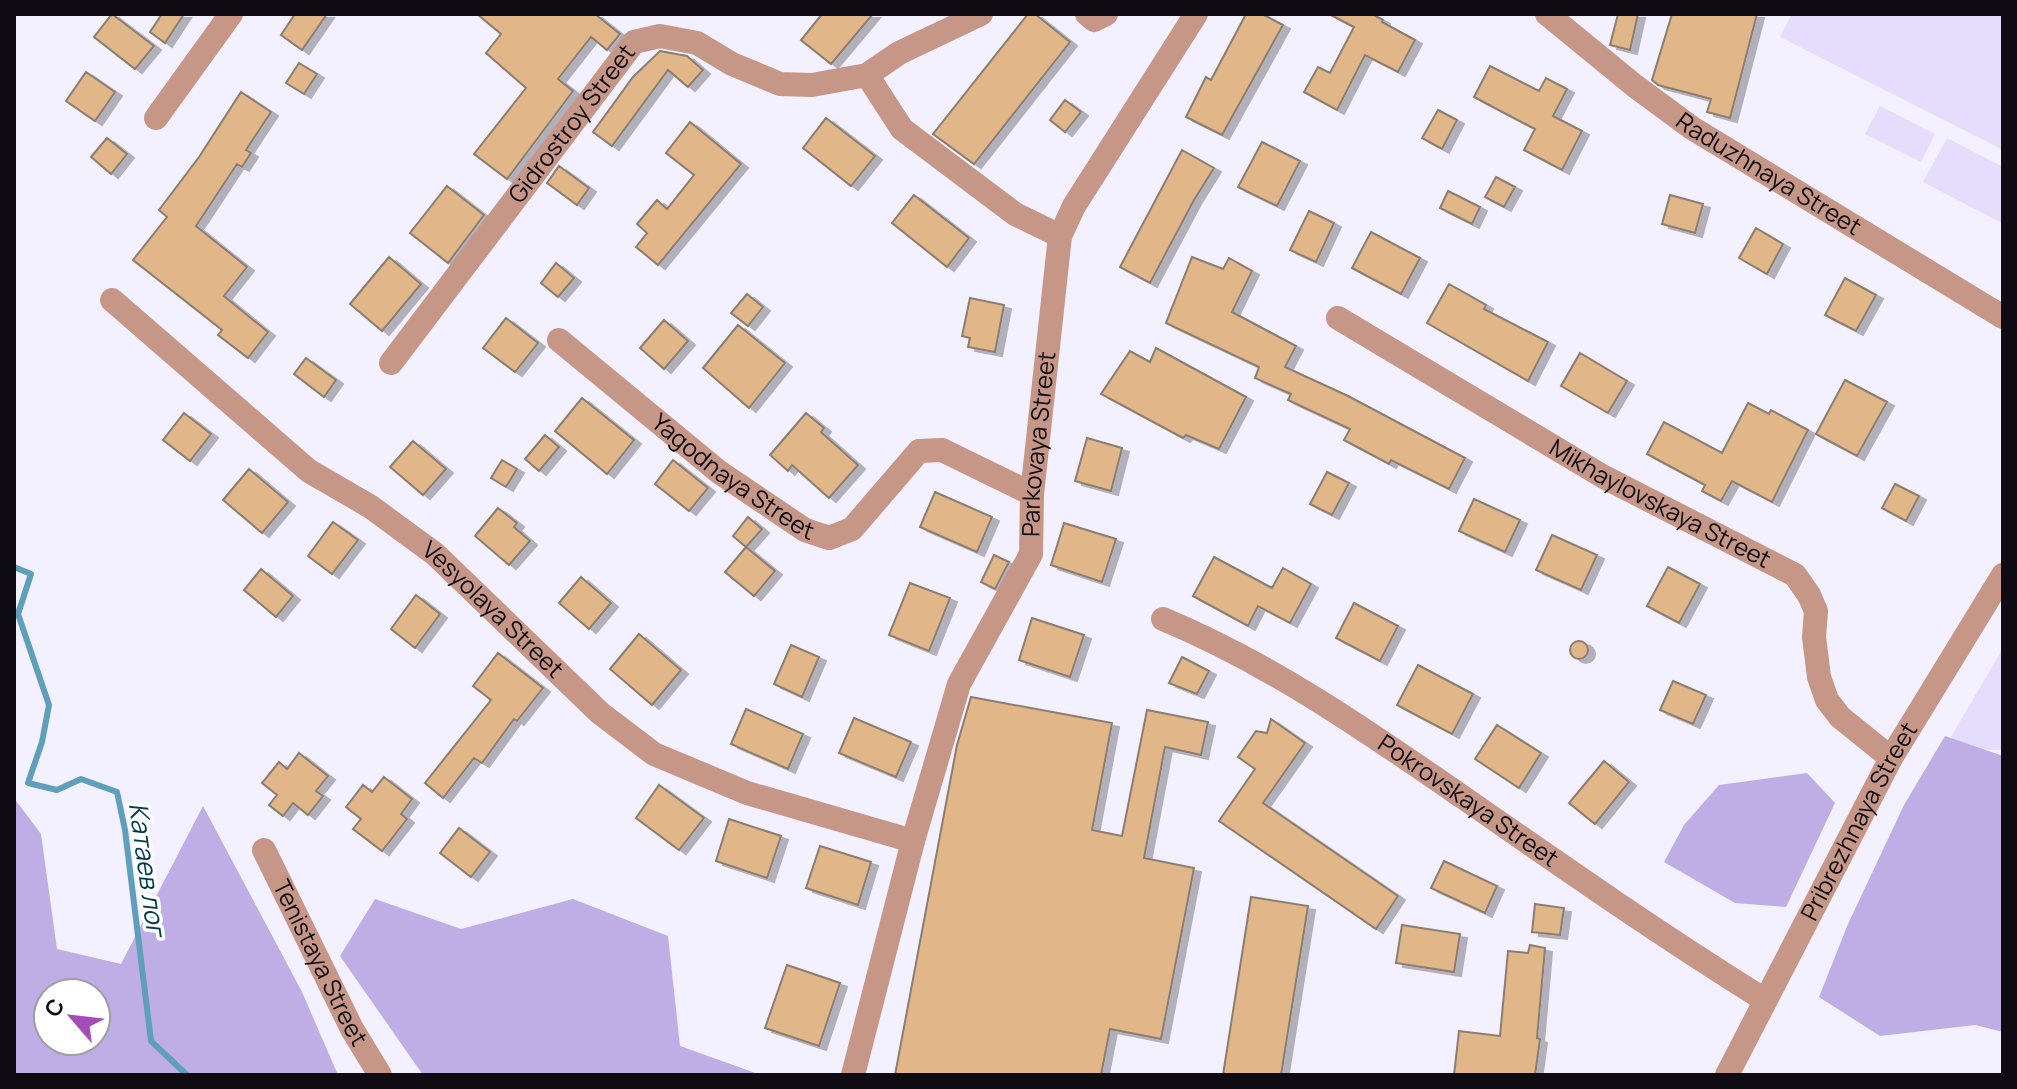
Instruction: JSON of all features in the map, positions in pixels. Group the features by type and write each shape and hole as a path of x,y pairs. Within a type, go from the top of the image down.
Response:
{"street":[{"path":"156,118 231,14"},
{"name":"Gidrostroy Street","path":"391,363 634,42 660,36 697,43 732,64 780,84 812,85 867,75 899,53 981,14"},
{"path":"1087,14 1094,20 1106,14"},
{"name":"Parkovaya Street","path":"853,1075 913,841 959,684 1031,554 1032,494 1060,236 1074,206 1196,14"},
{"name":"Raduzhnaya Street","path":"1547,14 1692,128 2003,317"},
{"path":"867,75 902,129 1015,214 1060,236"},
{"name":"Vesyolaya Street","path":"112,300 309,471 371,507 435,554 600,713 654,754 747,793 913,841"},
{"name":"Mikhaylovskaya Street","path":"1338,318 1604,477 1795,575 1816,611 1814,637 1819,677 1827,700 1840,717 1891,758"},
{"name":"Yagodnaya Street","path":"559,340 719,472 805,530 829,538 852,529 919,451 942,450 1032,494"},
{"name":"Pribrezhnaya Street","path":"1727,1075 1891,758 2003,575"},
{"name":"Pokrovskaya Street","path":"1163,619 1279,675 1392,748 1672,942 1765,1000"},
{"name":"Tenistaya Street","path":"264,850 352,1029 380,1075"}],"shaded area":[{"path":"1792,14 2003,14 2003,150 1780,37"},
{"path":"1880,106 1935,134 1921,162 1865,134"},
{"path":"1947,138 2003,167 2002,223 1923,182"},
{"path":"2003,648 2003,750 1944,749"},
{"path":"1945,736 2003,756 2003,1032 1975,1025 1880,1036 1819,997 1848,924 1904,805"},
{"path":"1807,773 1835,803 1786,907 1735,903 1664,862 1684,825 1719,785"},
{"path":"14,798 41,834 57,949 121,964 203,806 302,992 338,1075 14,1075"},
{"path":"375,899 461,929 573,899 668,936 680,1046 761,1075 423,1075 340,956"}],"building":[{"path":"112,14 154,46 135,69 94,37"},
{"path":"162,14 184,14 165,43 150,32"},
{"path":"295,14 327,14 302,50 281,35"},
{"path":"477,14 595,14 620,34 607,50 591,37 558,79 573,91 507,179 474,154 526,88 486,53 501,34"},
{"path":"822,14 873,14 831,64 801,40"},
{"path":"1028,14 1035,14 1070,42 974,164 933,134"},
{"path":"1246,14 1262,14 1283,25 1222,135 1186,117 1206,77 1211,80"},
{"path":"1329,14 1372,14 1415,40 1398,72 1365,55 1337,110 1304,92 1318,67 1330,73 1354,27"},
{"path":"1618,14 1638,14 1630,50 1610,45"},
{"path":"1672,14 1757,14 1730,118 1707,112 1711,99 1658,85 1652,80"},
{"path":"660,51 687,56 703,70 688,87 668,70 612,146 593,132 633,77"},
{"path":"299,63 317,74 304,94 286,83"},
{"path":"1490,66 1539,91 1546,78 1567,89 1553,116 1582,131 1562,170 1524,150 1535,129 1474,97"},
{"path":"86,72 115,92 95,121 66,101"},
{"path":"241,92 271,112 246,150 251,153 242,167 237,164 196,226 247,267 224,296 268,332 248,358 218,335 222,330 133,260 167,217 159,210 199,157"},
{"path":"1065,100 1081,112 1065,132 1050,120"},
{"path":"1438,110 1457,120 1442,149 1422,138"},
{"path":"826,118 875,156 851,186 803,148"},
{"path":"690,122 741,164 658,265 636,247 647,233 637,224 657,200 667,209 694,175 666,153"},
{"path":"107,138 127,154 111,174 91,157"},
{"path":"1262,142 1300,161 1277,206 1238,187"},
{"path":"1182,150 1214,168 1150,283 1120,267"},
{"path":"559,166 589,188 577,205 547,183"},
{"path":"1496,177 1515,187 1504,207 1485,197"},
{"path":"447,186 484,215 448,263 410,233"},
{"path":"1448,191 1480,207 1472,224 1440,208"},
{"path":"914,195 969,238 947,267 892,223"},
{"path":"1670,195 1703,204 1695,233 1662,224"},
{"path":"1309,211 1334,223 1316,262 1290,250"},
{"path":"1756,228 1783,244 1767,274 1739,258"},
{"path":"1371,232 1420,258 1401,294 1352,268"},
{"path":"389,257 421,284 382,331 350,304"},
{"path":"1192,257 1223,269 1229,258 1252,271 1232,312 1296,346 1285,367 1348,396 1465,458 1449,489 1391,460 1389,464 1344,440 1350,429 1288,400 1291,394 1255,378 1259,367 1166,323"},
{"path":"556,263 574,278 558,297 541,283"},
{"path":"1845,278 1876,295 1856,331 1825,315"},
{"path":"1449,284 1486,305 1484,309 1548,342 1528,381 1427,323"},
{"path":"747,294 763,307 748,326 731,313"},
{"path":"970,298 1004,305 995,352 968,347 970,338 962,336"},
{"path":"506,318 538,343 515,372 483,348"},
{"path":"664,320 688,341 664,369 640,348"},
{"path":"738,325 785,363 749,408 703,368"},
{"path":"1156,348 1246,397 1219,449 1186,435 1183,438 1101,394 1130,351 1150,362"},
{"path":"1580,353 1627,381 1608,413 1561,386"},
{"path":"306,358 336,380 324,397 294,374"},
{"path":"1845,380 1887,402 1857,456 1816,434"},
{"path":"582,398 634,440 607,474 555,431"},
{"path":"1748,403 1769,414 1771,410 1808,430 1772,502 1732,481 1721,501 1702,491 1705,485 1647,454 1664,422 1722,453"},
{"path":"184,413 211,434 190,461 163,440"},
{"path":"806,413 824,428 821,432 858,465 829,498 792,465 788,471 770,455"},
{"path":"545,435 559,447 539,471 525,459"},
{"path":"1087,438 1122,448 1111,491 1075,481"},
{"path":"413,441 446,469 423,495 390,467"},
{"path":"502,460 517,469 506,487 491,478"},
{"path":"673,460 708,488 689,511 655,484"},
{"path":"249,469 288,502 262,533 223,500"},
{"path":"1327,472 1349,483 1332,515 1310,504"},
{"path":"1895,484 1919,496 1906,521 1882,508"},
{"path":"935,492 992,517 977,552 920,527"},
{"path":"1474,499 1520,520 1505,552 1459,531"},
{"path":"498,508 517,523 514,527 530,541 509,565 475,536"},
{"path":"748,517 762,529 746,547 733,536"},
{"path":"333,522 358,540 332,574 308,556"},
{"path":"1064,523 1116,539 1102,582 1051,565"},
{"path":"1552,535 1597,555 1581,590 1536,570"},
{"path":"746,547 775,571 754,596 725,572"},
{"path":"994,555 1009,562 995,589 981,582"},
{"path":"1214,557 1272,588 1283,568 1311,584 1290,623 1258,606 1248,626 1193,596"},
{"path":"1668,567 1700,584 1679,623 1647,606"},
{"path":"261,569 293,596 276,617 244,590"},
{"path":"581,577 611,603 589,629 559,603"},
{"path":"910,583 950,598 929,651 889,635"},
{"path":"416,595 440,614 415,648 391,629"},
{"path":"1354,603 1398,626 1380,661 1336,638"},
{"path":"1032,618 1084,635 1070,677 1019,660"},
{"path":"639,634 681,670 652,705 610,669"},
{"path":"1579,641 1588,650 1579,659 1570,650"},
{"path":"791,645 819,657 802,697 774,684"},
{"path":"498,653 543,688 517,721 514,719 482,763 474,758 443,798 425,783 491,700 473,686"},
{"path":"1182,657 1209,671 1197,694 1169,683"},
{"path":"1418,665 1473,694 1452,734 1397,705"},
{"path":"1673,681 1706,695 1693,724 1660,710"},
{"path":"971,697 1112,723 1092,830 1122,836 1147,710 1208,722 1201,755 1165,747 1144,858 1194,868 1161,1039 1110,1029 1101,1075 895,1075 957,745"},
{"path":"746,709 803,734 788,769 731,744"},
{"path":"854,718 911,742 896,777 839,753"},
{"path":"1271,719 1305,743 1263,803 1398,896 1376,929 1219,821 1255,769 1238,757 1256,731 1267,733"},
{"path":"1497,725 1541,753 1519,788 1475,759"},
{"path":"299,753 328,776 316,791 323,796 308,815 293,803 283,816 269,805 277,795 262,783 279,762 287,769"},
{"path":"1604,761 1629,782 1595,824 1569,803"},
{"path":"384,777 412,799 401,814 407,819 382,851 353,829 361,819 346,807 363,785 372,792"},
{"path":"659,785 704,818 679,850 636,818"},
{"path":"729,819 781,836 767,878 716,861"},
{"path":"459,828 490,852 471,877 440,853"},
{"path":"820,846 871,862 858,905 806,888"},
{"path":"1444,861 1497,886 1485,913 1431,888"},
{"path":"1251,897 1308,906 1281,1075 1223,1075"},
{"path":"1535,904 1564,908 1560,935 1532,932"},
{"path":"1402,925 1460,934 1454,972 1396,963"},
{"path":"1530,945 1545,948 1535,1075 1454,1075 1459,1031 1500,1036 1508,951 1528,953"},
{"path":"787,965 840,983 819,1046 765,1028"}],"waterway":[{"name":"Катаев лог","path":"14,567 31,574 18,614 49,705 42,742 28,783 57,790 81,779 117,792 125,830 151,1041 187,1075"}]}
